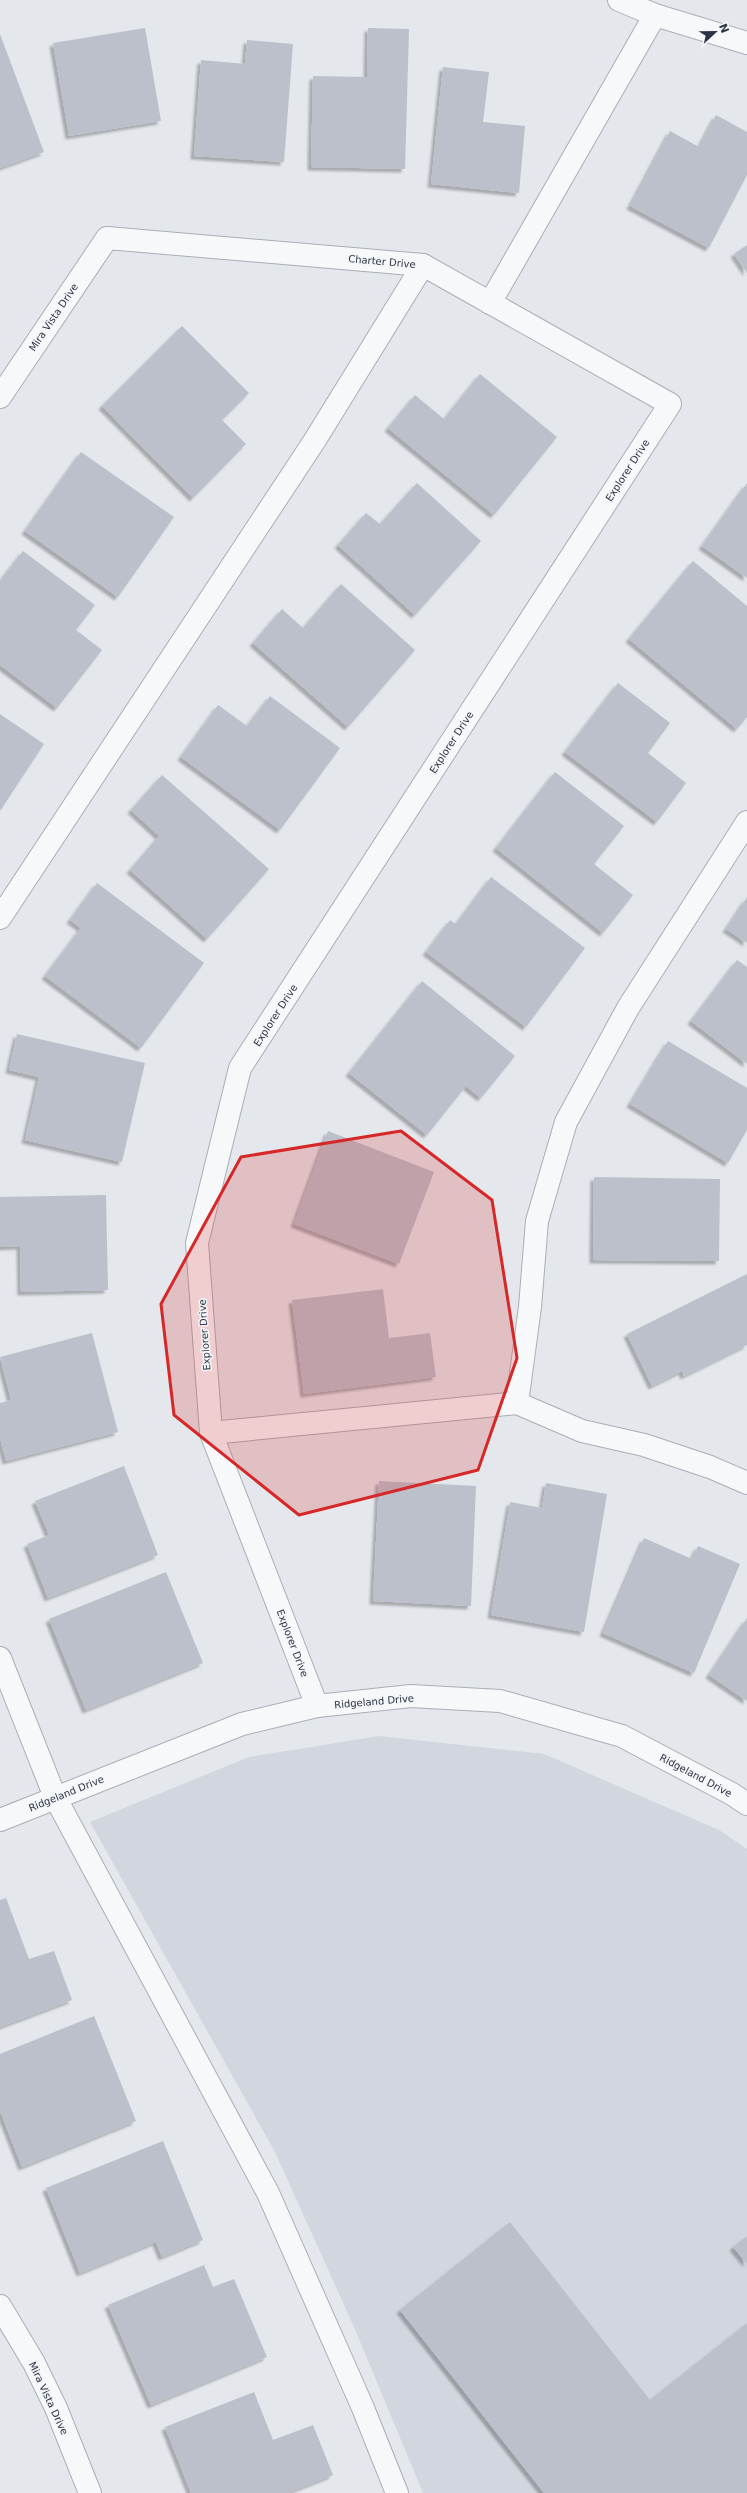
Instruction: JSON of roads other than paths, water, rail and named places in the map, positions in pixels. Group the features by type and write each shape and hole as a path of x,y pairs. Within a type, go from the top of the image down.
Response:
{"street":[{"path":"619,0 655,15 747,43"},
{"path":"490,303 655,15"},
{"name":"Charter Drive","path":"107,238 423,265 670,404"},
{"name":"Mira Vista Drive","path":"0,397 107,238"},
{"path":"0,918 315,440 423,265"},
{"name":"Explorer Drive","path":"317,1706 211,1433 197,1243 240,1068 670,404"},
{"path":"516,1404 530,1307 537,1221 566,1122 628,1008 747,822"},
{"path":"211,1433 516,1404 582,1432 644,1445 710,1467 747,1483"},
{"path":"0,1658 55,1797 268,2193 363,2408 397,2493"},
{"name":"Ridgeland Drive","path":"0,1820 242,1724 317,1706 411,1696 500,1701 622,1736 732,1794 747,1804"},
{"name":"Mira Vista Drive","path":"0,2306 34,2363 56,2408 90,2493"}]}
